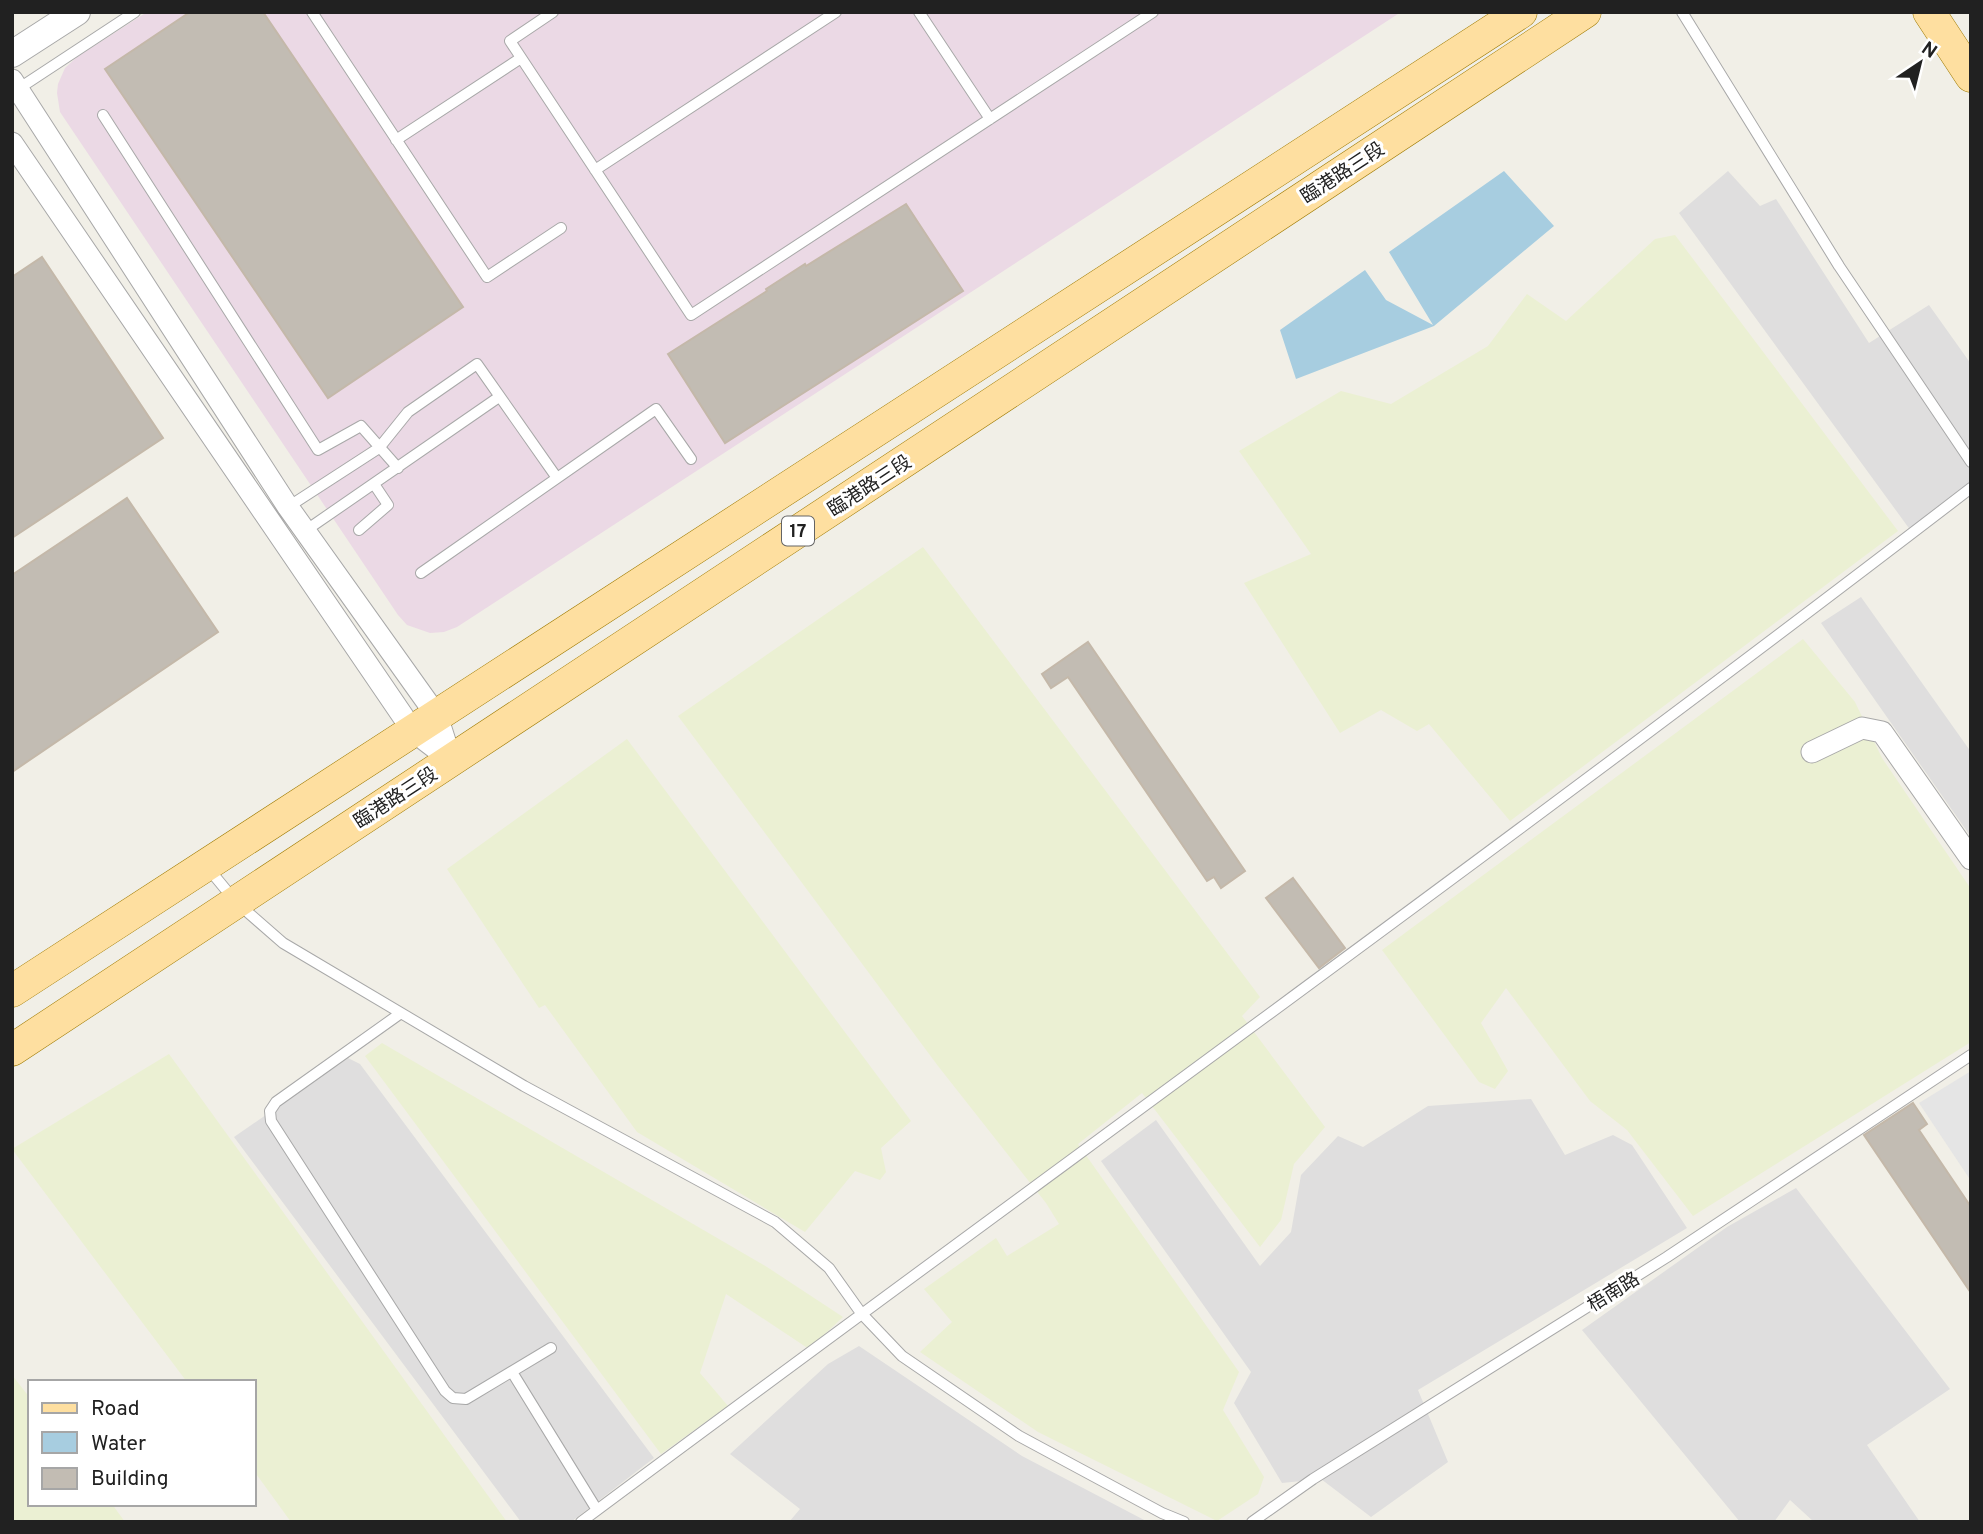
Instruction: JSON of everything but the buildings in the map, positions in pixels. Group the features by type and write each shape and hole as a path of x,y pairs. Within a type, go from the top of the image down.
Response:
{"main road":[{"name":"臨港路三段","path":"12,991 1521,12"},
{"name":"臨港路三段","path":"12,1050 1585,12"},
{"path":"1929,12 1971,76"}],"street":[{"path":"12,54 76,12"},
{"path":"14,87 305,531 425,723"},
{"path":"12,143 451,760"},
{"path":"1812,752 1862,727 1882,732 1971,859"}],"lane":[{"path":"14,87 135,12"},
{"path":"312,12 487,277 561,228"},
{"path":"553,12 510,41 691,315 1153,12"},
{"path":"595,170 836,12"},
{"path":"919,12 990,119"},
{"path":"1682,12 1839,266 1971,462"},
{"path":"397,140 521,58"},
{"path":"103,115 318,450 361,426 398,468"},
{"path":"288,507 379,448 408,412 477,364 557,478"},
{"path":"305,531 499,397"},
{"path":"421,573 656,409 691,459"},
{"path":"359,530 388,505 374,484"},
{"path":"581,1522 1789,628 1971,488"},
{"path":"206,866 236,902 282,943 524,1086 775,1222 828,1268 861,1313 902,1356 1019,1436 1162,1513 1184,1522"},
{"path":"401,1013 276,1102 270,1111 271,1121 445,1391 453,1398 466,1399 551,1348"},
{"name":"梧南路","path":"1252,1522 1313,1479 1667,1257 1971,1055"},
{"path":"512,1372 597,1510"}],"shaded area":[{"path":"147,12 1401,12 457,627 430,633 407,625 398,615 60,112 58,84 65,68 77,57"},
{"path":"1728,171 1760,206 1776,199 1869,343 1929,305 1971,364 1971,483 1911,531 1679,213"},
{"path":"1861,597 1971,752 1971,837 1821,623"},
{"path":"348,1058 360,1064 654,1458 571,1522 521,1522 234,1137"},
{"path":"1971,1071 1971,1181 1919,1103"},
{"path":"1531,1099 1565,1155 1613,1135 1632,1145 1687,1228 1418,1390 1448,1462 1371,1517 1321,1479 1282,1483 1234,1403 1251,1372 1101,1161 1156,1120 1260,1266 1291,1232 1301,1175 1338,1136 1363,1147 1428,1106"},
{"path":"1796,1188 1950,1389 1867,1445 1920,1522 1814,1522 1790,1500 1774,1522 1740,1522 1582,1330 1727,1227"},
{"path":"859,1346 1022,1456 1148,1522 789,1522 800,1509 730,1454 828,1364"}],"green space":[{"path":"1675,235 1898,531 1510,821 1429,724 1417,731 1381,710 1340,733 1244,583 1311,554 1239,451 1341,391 1391,404 1488,346 1527,294 1566,321 1655,239"},
{"path":"923,547 1260,997 1242,1016 1325,1127 1294,1164 1281,1220 1260,1247 1142,1093 1078,1144 1239,1372 1223,1410 1264,1477 1258,1494 1217,1521 1038,1432 920,1352 952,1322 924,1289 996,1238 1007,1256 1059,1224 1046,1203 938,1066 678,716"},
{"path":"1803,639 1855,702 1882,758 1971,889 1971,1042 1693,1216 1627,1130 1590,1101 1506,988 1481,1023 1508,1071 1495,1089 1479,1082 1382,950"},
{"path":"627,739 911,1121 881,1148 886,1172 880,1180 855,1171 805,1232 637,1132 545,1005 539,1008 447,869"},
{"path":"382,1043 767,1267 843,1317 809,1349 726,1294 700,1373 728,1406 661,1454 365,1056"},
{"path":"169,1054 507,1522 291,1522 256,1474 256,1380 185,1380 12,1149"},
{"path":"12,1375 28,1395 28,1506 113,1506 125,1522 12,1522"}],"water":[{"path":"1504,171 1554,226 1434,326 1296,379 1280,330 1365,270 1386,300 1433,325 1389,252"}]}
